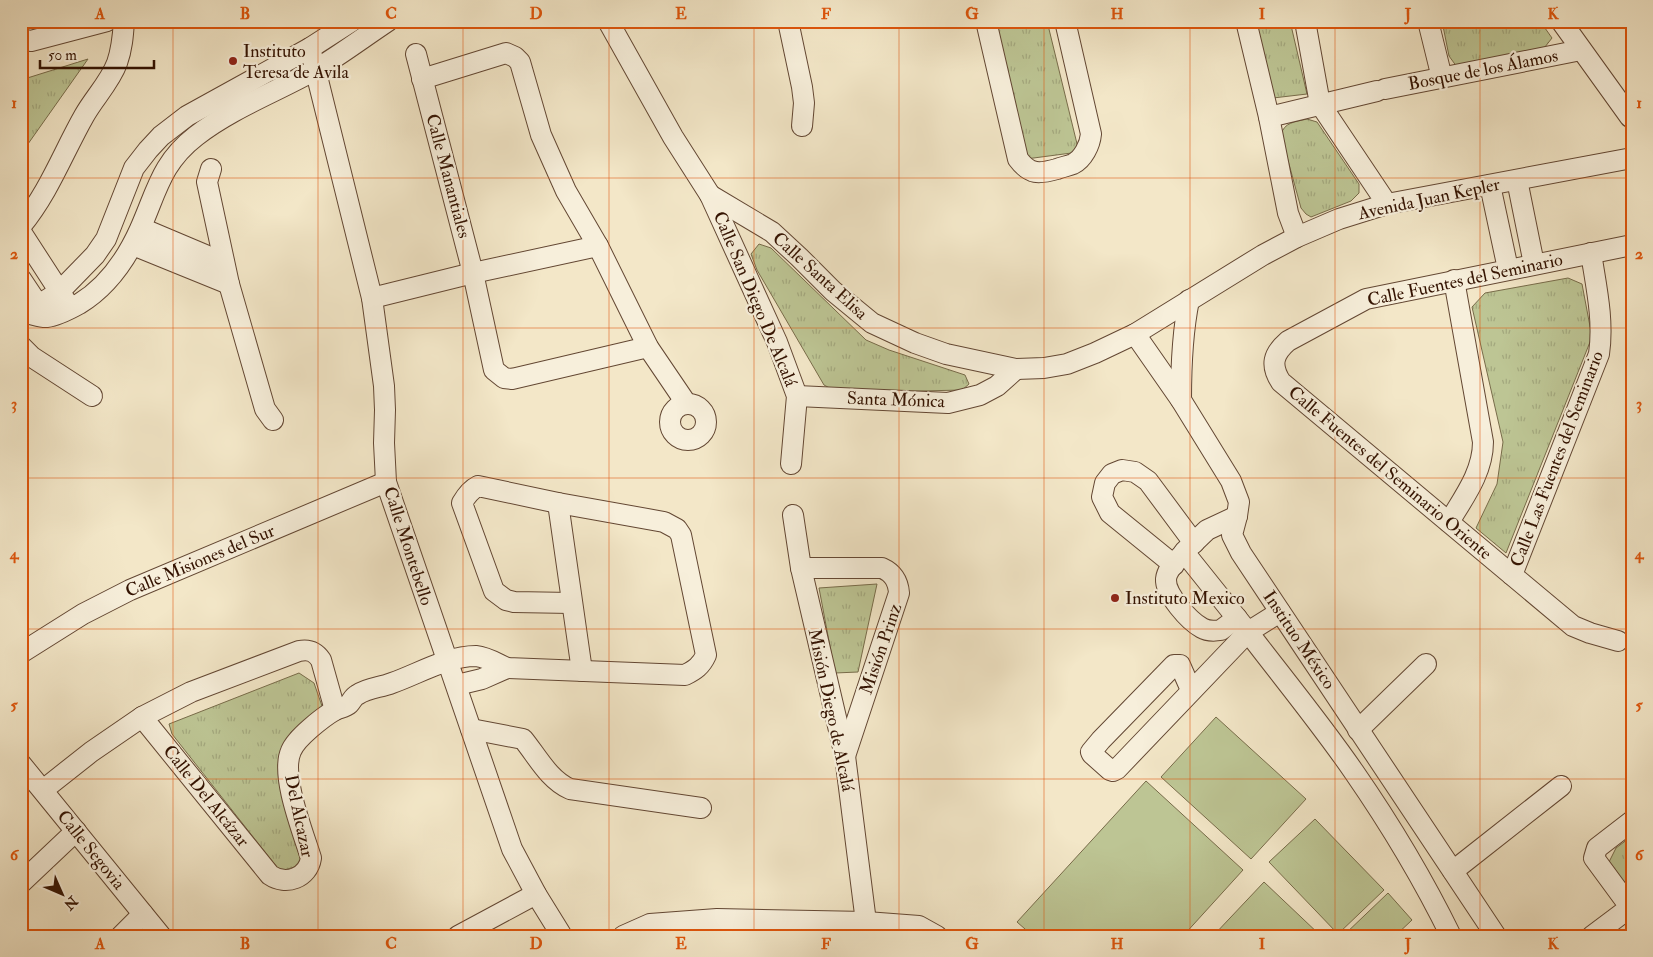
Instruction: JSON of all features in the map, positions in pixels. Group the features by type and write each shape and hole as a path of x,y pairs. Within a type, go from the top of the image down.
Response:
{"street":[{"path":"21,39 31,41 107,21"},
{"path":"21,226 36,208 53,179 71,139 116,65 122,49 124,21"},
{"path":"33,312 59,292 95,255 106,239 134,168 161,136 187,116 310,48 352,21"},
{"path":"33,312 71,309 104,284 117,269 137,236 160,178 179,151 195,136 216,122 316,69 388,21"},
{"name":"Calle San Diego De Alcalá","path":"608,21 673,137 710,195 777,342 797,396 791,464"},
{"path":"788,21 802,87 804,103 802,126"},
{"path":"986,21 1018,159 1028,169 1041,173 1073,164 1083,154 1091,140 1065,21"},
{"path":"1246,21 1269,117 1288,213 1297,237"},
{"path":"1306,21 1320,104 1386,204"},
{"path":"1428,21 1442,78"},
{"path":"1561,21 1630,117"},
{"name":"Calle Montebello","path":"310,48 372,298 384,386 386,482 512,849 536,894 562,936"},
{"name":"Bosque de los Álamos","path":"1269,117 1381,90 1581,50"},
{"path":"422,79 506,53 515,56 520,62 541,134 566,191 598,246 648,347 686,403"},
{"name":"Calle Manantiales","path":"416,54 474,273 494,370 504,378 512,380 648,347"},
{"name":"Avenida Juan Kepler","path":"1135,334 1263,255 1297,237 1340,220 1386,204 1632,158"},
{"path":"211,169 207,182 229,284 264,409 273,420"},
{"path":"1517,180 1534,264"},
{"path":"1490,185 1508,270"},
{"name":"Calle Santa Elisa","path":"710,195 772,232 833,291 872,323 914,343 946,354 1016,370 1044,368 1067,364 1135,334"},
{"path":"21,232 71,309"},
{"path":"137,236 224,263"},
{"path":"137,236 229,284"},
{"name":"Calle Fuentes del Seminario","path":"1274,366 1275,357 1280,348 1288,341 1366,298 1632,244"},
{"path":"372,298 598,246"},
{"name":"Calle Las Fuentes del Seminario","path":"1512,575 1599,354 1601,321 1591,253"},
{"path":"21,279 33,312"},
{"path":"1449,522 1476,475 1483,453 1483,442 1454,280"},
{"path":"1181,400 1183,328 1189,300"},
{"name":"Instituo México","path":"1135,334 1181,400 1222,464 1231,482 1239,502 1237,516 1232,529 1232,535 1236,543 1496,936"},
{"path":"21,346 32,357 92,396"},
{"name":"Calle Fuentes del Seminario Oriente","path":"1274,366 1275,373 1281,382 1573,626 1618,641"},
{"name":"Santa Mónica","path":"797,396 948,403 980,395 997,386 1016,370"},
{"name":"Calle Misiones del Sur","path":"21,653 83,614 130,590 386,482"},
{"path":"457,685 507,668 685,675 695,671 706,655 681,535 677,529 664,522 478,486 472,489 465,496 462,503 494,590 506,600 514,602 571,602"},
{"path":"558,503 582,671"},
{"name":"Misión Diego de Alcalá","path":"793,515 801,568 845,756 866,929"},
{"path":"1237,516 1207,530 1168,572 1167,584 1174,600 1203,629 1221,630 1243,625 1280,612"},
{"path":"1184,553 1243,625 1353,771 1394,833 1452,936"},
{"name":"Misión Prinz","path":"801,568 882,568 890,572 899,586 899,593 845,756"},
{"path":"1191,690 1180,665 1174,665 1106,734 1091,752 1092,754 1110,770 1117,769 1191,690 1243,625"},
{"path":"43,790 91,752 142,717 191,692 299,651 307,650 317,654 342,707"},
{"name":"Del Alcazar","path":"270,875 281,880 300,877 310,865 311,858 290,790 288,764 291,751 303,735 342,707 358,705 380,696 390,684 447,662 478,656 507,668"},
{"path":"1358,730 1426,664"},
{"name":"Calle Del Alcázar","path":"142,717 270,875"},
{"path":"471,728 524,739 555,780 562,786 570,789 701,808"},
{"name":"Calle Segovia","path":"21,764 161,936"},
{"path":"1453,871 1561,786"},
{"path":"1592,936 1631,906 1594,858 1597,848 1632,821"},
{"path":"21,883 76,831"},
{"path":"458,936 536,894"},
{"path":"121,936 143,914"},
{"path":"623,936 650,924 748,928 866,929 919,926 938,936"}],"green space":[{"path":"992,21 1047,21 1079,152 1026,159"},
{"path":"1255,21 1290,21 1307,94 1273,98"},
{"path":"1442,21 1540,21 1552,38 1541,52 1457,67 1449,56"},
{"path":"88,59 23,151 24,195 21,197 21,80"},
{"path":"1307,119 1317,122 1359,184 1359,193 1351,201 1311,217 1301,208 1281,135 1287,125"},
{"path":"759,244 771,248 866,340 889,350 965,375 969,384 962,390 839,393 824,385 757,270 751,254"},
{"path":"1568,278 1582,284 1592,337 1506,553 1476,528 1497,484 1503,442 1472,307 1485,293"},
{"path":"877,584 858,672 835,673 819,588"},
{"path":"299,673 314,683 322,706 307,721 291,732 278,765 286,810 302,865 280,871 172,734 169,724"},
{"path":"1216,717 1306,799 1251,859 1161,777"},
{"path":"1146,781 1243,870 1183,936 1033,936 1017,922"},
{"path":"1315,819 1384,890 1338,934 1269,862"},
{"path":"1632,836 1632,886 1625,886 1609,862 1616,848"},
{"path":"1264,882 1321,936 1213,936"},
{"path":"1388,893 1412,920 1395,936 1343,936"}],"place":[{"name":"Instituto Teresa de Avila","path":"233,61"},
{"name":"Instituto Mexico","path":"1115,598"}]}
